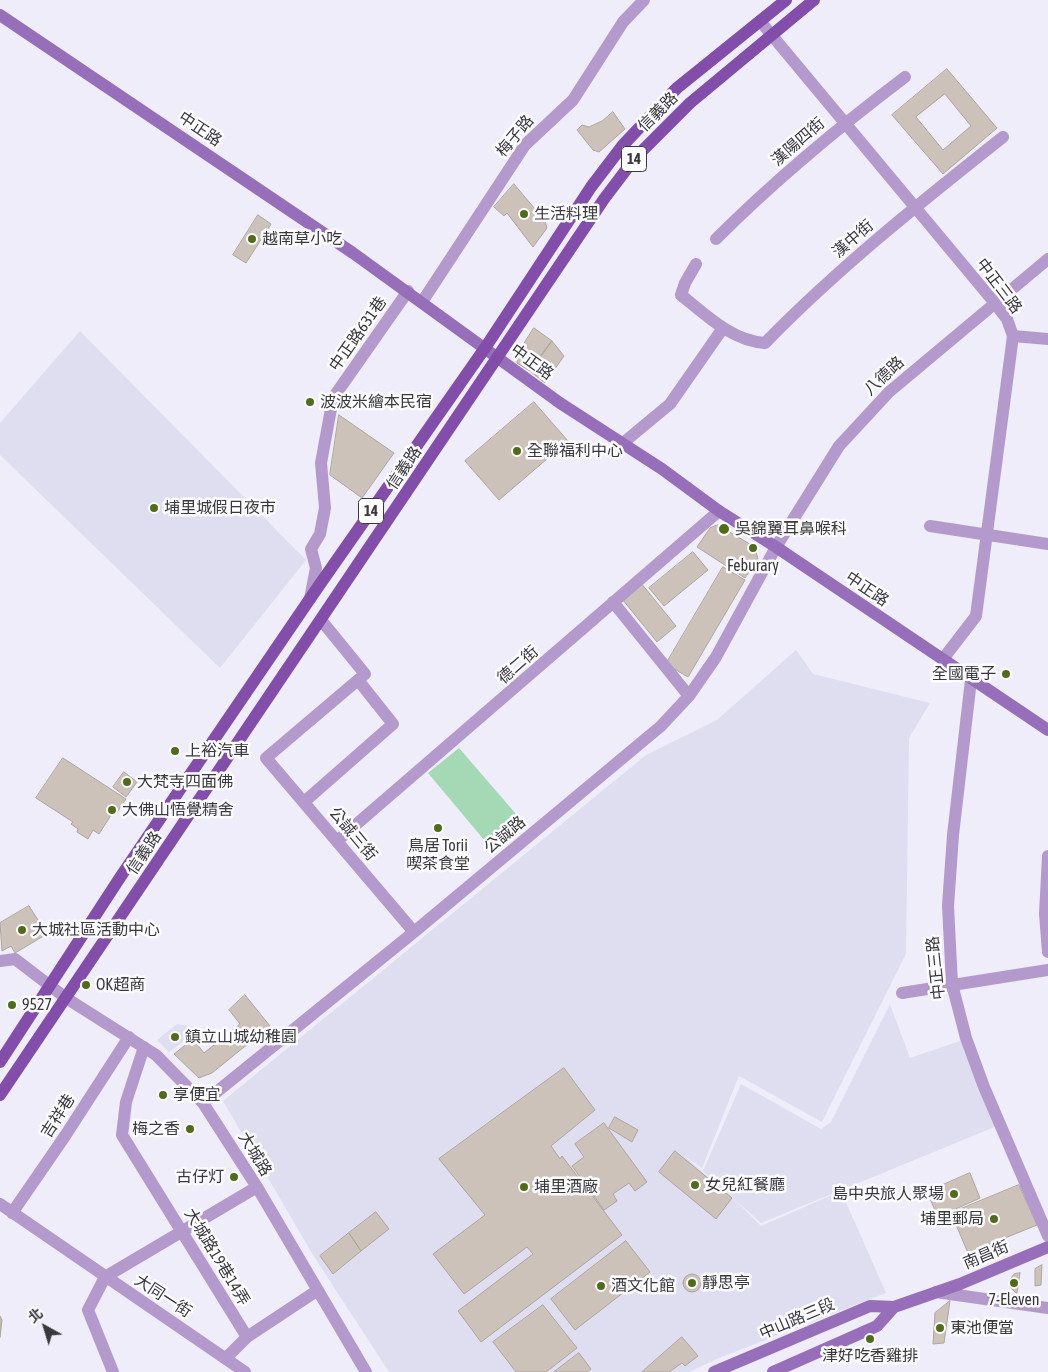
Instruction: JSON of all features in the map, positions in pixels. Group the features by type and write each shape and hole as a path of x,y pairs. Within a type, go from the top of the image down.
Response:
{"main road":[{"name":"信義路","path":"0,1062 52,986 121,876 310,599 485,348 591,187 623,145 677,88 786,0"},
{"name":"信義路","path":"0,1095 604,199 635,158 690,103 814,0"},
{"path":"266,663 284,676"}],"street":[{"name":"梅子路","path":"422,302 525,145 573,100 623,22 644,0"},
{"name":"中正路","path":"0,15 408,291 560,403 623,442 718,511 776,547 1048,730"},
{"name":"中正三路","path":"760,21 994,302 1007,319 1013,336 976,616 943,659"},
{"name":"漢陽四街","path":"716,239 753,202 846,122 905,77"},
{"name":"漢中街","path":"723,328 751,342 765,343 799,309 915,207 1003,137"},
{"name":"八德路","path":"776,547 839,446 889,392 994,302 1048,259"},
{"path":"623,442 670,404 723,328 681,295 685,282 696,264"},
{"name":"中正路631巷","path":"310,599 316,568 312,550 320,534 325,508 321,463 333,398 408,291"},
{"path":"1013,336 1048,339"},
{"name":"德二街","path":"337,841 476,723 718,511"},
{"path":"930,526 1048,544"},
{"name":"公誠路","path":"203,1103 414,932 661,726 689,696 716,657 776,547"},
{"path":"613,602 689,696"},
{"path":"304,802 393,724 321,620"},
{"name":"公誠三街","path":"361,677 266,758 414,932"},
{"name":"中正三路","path":"971,680 953,835 948,906 952,984 966,1038 984,1087 1048,1236"},
{"path":"1048,856 1045,914 1048,952"},
{"name":"大城路","path":"0,961 15,959 66,998 144,1047 180,1078 203,1103 257,1187 366,1372"},
{"path":"902,994 952,984 1048,970"},
{"name":"吉祥巷","path":"12,1213 65,1136 128,1036"},
{"name":"大城路19巷14弄","path":"144,1047 126,1102 122,1135 183,1231 247,1338"},
{"path":"113,1372 88,1310 105,1277 257,1187"},
{"name":"大同一街","path":"0,1204 245,1372"},
{"name":"南昌街","path":"936,1292 1048,1247"},
{"path":"226,1358 247,1338 318,1290"},
{"name":"中山路三段","path":"722,1370 870,1306 894,1307 936,1292 1048,1308"},
{"path":"773,1372 878,1326 894,1307"}],"shaded area":[{"name":"埔里城假日夜市","path":"80,331 306,560 220,668 0,455 0,423"},
{"path":"796,650 813,674 930,703 909,738 906,954 822,1122 739,1076 702,1168 683,1155 735,1200 761,1226 841,1191 886,1293 719,1358 689,1372 389,1372 313,1255 223,1101 646,755 717,720"},
{"path":"890,1004 910,1058 963,1040 997,1126 761,1223 703,1171 741,1084 821,1129 831,1122"},
{"name":"鎮立山城幼稚園","path":"177,1024 201,1028 169,1052 157,1040"}],"green space":[{"path":"459,748 522,821 490,847 428,773"}],"building":[{"path":"947,69 997,128 943,174 892,115","holes":["945,94 971,126 943,150 916,117"]},
{"path":"613,112 625,129 599,152 593,150 577,130 582,125 589,127 602,121"},
{"name":"生活料理","path":"514,184 545,221 547,228 533,247 507,213 504,216 494,207"},
{"name":"越南草小吃","path":"258,215 271,224 246,263 233,255"},
{"path":"534,328 552,341 530,371 517,363 518,353"},
{"path":"552,341 564,356 545,383 530,371"},
{"name":"全聯福利中心","path":"534,402 568,441 499,500 465,461"},
{"path":"339,415 394,453 362,498 330,475"},
{"path":"718,525 753,546 758,559 745,578 697,547 710,528"},
{"path":"693,552 708,570 664,606 649,588"},
{"path":"723,567 745,580 688,677 666,664"},
{"path":"641,583 676,626 657,642 622,599"},
{"path":"63,758 126,799 116,814 113,812 99,834 93,830 88,839 77,832 78,829 71,824 73,822 36,798"},
{"path":"124,772 137,782 126,797 113,787"},
{"name":"大城社區活動中心","path":"29,906 47,934 15,953 11,946 2,951 0,923"},
{"path":"245,995 270,1026 212,1073 199,1078 174,1054 193,1039 204,1053 240,1024 229,1010"},
{"name":"埔里酒廠","path":"564,1068 595,1110 551,1146 560,1159 562,1156 622,1235 481,1342 458,1311 533,1254 527,1247 464,1294 433,1254 485,1215 439,1159"},
{"path":"615,1117 638,1130 632,1142 609,1128"},
{"path":"604,1123 647,1182 635,1191 629,1183 613,1194 617,1201 604,1210 572,1166 584,1157 575,1144"},
{"name":"女兒紅餐廳","path":"675,1151 732,1198 716,1219 659,1172"},
{"path":"970,1173 980,1198 938,1217 927,1192"},
{"name":"埔里郵局","path":"1019,1185 1037,1225 968,1253 951,1213"},
{"path":"376,1212 389,1229 361,1251 349,1233"},
{"path":"349,1233 361,1251 333,1274 320,1256"},
{"name":"酒文化館","path":"626,1241 650,1272 575,1330 551,1299"},
{"path":"1042,1265 1041,1285 1035,1286 1035,1269"},
{"name":"7-Eleven","path":"1020,1273 1016,1293 1010,1287 1009,1281 1014,1274"},
{"name":"靜思亭","path":"688,1274 696,1274 701,1279 699,1290 688,1292 683,1287 683,1279"},
{"name":"東池便當","path":"950,1301 944,1343 933,1344 935,1313"},
{"path":"543,1305 577,1348 546,1372 516,1372 493,1342"},
{"path":"0,1316 2,1320 0,1337"},
{"path":"682,1337 698,1356 685,1366 682,1363 669,1372 642,1372"},
{"path":"579,1353 591,1369 587,1372 554,1372"}],"place":[{"name":"生活料理","path":"524,214"},
{"name":"越南草小吃","path":"252,239"},
{"name":"波波米繪本民宿","path":"310,402"},
{"name":"全聯福利中心","path":"517,451"},
{"name":"埔里城假日夜市","path":"154,508"},
{"name":"吳錦翼耳鼻喉科","path":"724,529"},
{"name":"Feburary","path":"753,548"},
{"name":"全國電子","path":"1006,674"},
{"name":"上裕汽車","path":"175,751"},
{"name":"大梵寺四面佛","path":"127,782"},
{"name":"大佛山悟覺精舍","path":"112,810"},
{"name":"鳥居 Torii 喫茶食堂","path":"438,828"},
{"name":"大城社區活動中心","path":"22,930"},
{"name":"OK超商","path":"86,985"},
{"name":"9527","path":"12,1005"},
{"name":"鎮立山城幼稚園","path":"175,1037"},
{"name":"享便宜","path":"163,1095"},
{"name":"梅之香","path":"190,1129"},
{"name":"古仔灯","path":"234,1177"},
{"name":"女兒紅餐廳","path":"695,1185"},
{"name":"埔里酒廠","path":"524,1187"},
{"name":"島中央旅人聚場","path":"954,1194"},
{"name":"埔里郵局","path":"994,1219"},
{"name":"靜思亭","path":"692,1283"},
{"name":"7-Eleven","path":"1014,1283"},
{"name":"酒文化館","path":"601,1286"},
{"name":"東池便當","path":"940,1328"},
{"name":"津好吃香雞排","path":"870,1339"}]}
